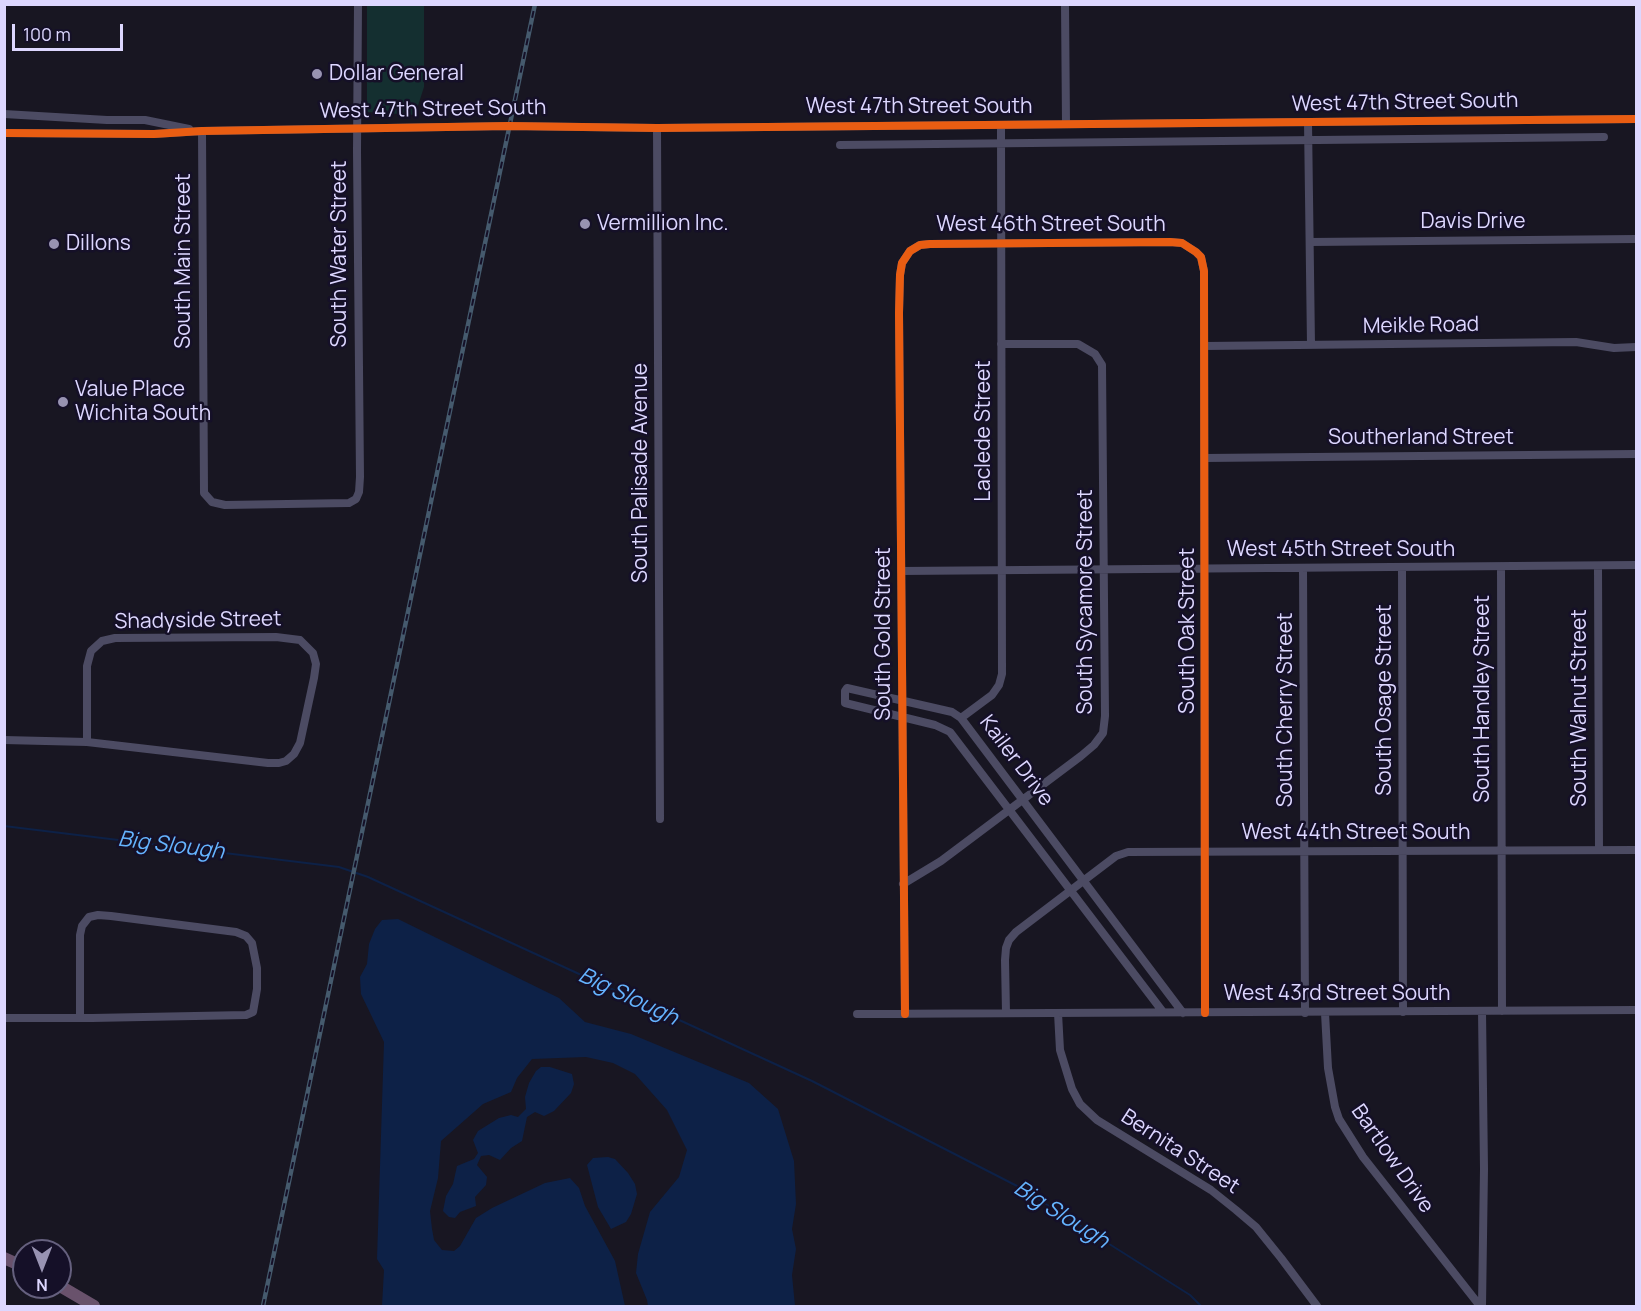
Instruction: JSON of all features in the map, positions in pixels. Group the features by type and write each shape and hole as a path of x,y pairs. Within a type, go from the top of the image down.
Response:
{"highway":[{"path":"72,1293 94,1306"}],"street":[{"name":"South Water Street","path":"206,498 225,505 343,504 353,501 359,492 358,4"},
{"path":"1065,4 1066,124"},
{"path":"4,114 145,120 202,131"},
{"name":"West 47th Street South","path":"202,131 508,126 657,128 1636,119"},
{"path":"1308,122 1311,345"},
{"name":"Laclede Street","path":"960,718 992,695 999,684 1003,652 1001,124"},
{"name":"South Palisade Avenue","path":"657,128 660,819"},
{"path":"4,133 107,134 202,131"},
{"name":"South Main Street","path":"202,131 203,489 206,498"},
{"path":"840,144 1604,137"},
{"name":"Davis Drive","path":"1310,242 1636,239"},
{"name":"West 46th Street South","path":"906,255 920,245 1001,243 1172,242 1182,243 1196,252"},
{"name":"South Oak Street","path":"1196,252 1201,257 1204,271 1205,346 1205,1013"},
{"name":"South Gold Street","path":"905,1014 900,275 906,255"},
{"name":"Meikle Road","path":"1205,346 1576,342 1614,348 1636,347"},
{"name":"South Sycamore Street","path":"903,884 941,861 1094,745 1103,733 1105,716 1103,369 1099,359 1090,350 1078,344 1001,344"},
{"name":"Southerland Street","path":"1206,458 1636,454"},
{"name":"South Walnut Street","path":"1598,566 1599,850"},
{"name":"West 45th Street South","path":"901,571 1636,566"},
{"name":"South Osage Street","path":"1402,567 1403,1012"},
{"name":"South Handley Street","path":"1500,567 1502,1011"},
{"name":"South Cherry Street","path":"1303,568 1305,1012"},
{"name":"Shadyside Street","path":"276,637 300,640 309,646 313,653 316,664 297,751 286,761 252,762 87,742 87,666 91,651 97,644 115,638 276,637"},
{"name":"Kailer Drive","path":"1163,1012 950,732 935,725 845,703 844,694 847,688 952,712 960,718 1183,1013"},
{"path":"4,740 87,742"},
{"name":"West 44th Street South","path":"1084,881 1116,856 1128,852 1636,850"},
{"path":"1006,1013 1005,960 1006,948 1010,940 1016,932 1084,881"},
{"path":"4,1018 80,1018 224,1015 253,1012 257,989 256,962 252,943 246,936 236,932 98,915 89,917 82,926 80,1018"},
{"name":"West 43rd Street South","path":"857,1014 1636,1010"},
{"path":"1481,1306 1484,1180 1482,1011"},
{"name":"Bartlow Drive","path":"1325,1012 1329,1077 1339,1119 1363,1157 1481,1306"},
{"name":"Bernita Street","path":"1058,1013 1060,1050 1071,1089 1080,1104 1097,1119 1211,1190 1256,1227 1317,1306"}],"green space":[{"path":"367,5 424,5 424,87 415,115 367,112"}],"water":[{"path":"398,919 559,998 585,1022 631,1034 749,1083 778,1109 794,1161 796,1204 792,1229 796,1249 792,1275 795,1306 648,1306 636,1273 638,1254 650,1212 679,1177 687,1150 667,1110 635,1074 613,1063 586,1057 532,1059 517,1078 511,1092 483,1104 441,1141 438,1178 430,1211 432,1229 434,1240 442,1250 454,1251 460,1246 476,1218 545,1183 570,1178 579,1188 585,1206 615,1261 625,1306 382,1306 384,1270 377,1259 384,1042 361,994 360,977 367,964 369,944 375,929 382,920"},
{"path":"541,1067 550,1067 572,1074 574,1084 571,1093 554,1111 544,1116 535,1112 527,1117 522,1141 511,1148 500,1160 489,1155 481,1156 477,1165 487,1177 486,1185 475,1197 476,1206 460,1212 455,1218 449,1217 443,1211 446,1196 453,1184 457,1166 474,1159 478,1153 473,1140 478,1131 499,1118 511,1115 518,1117 526,1109 525,1097 529,1083"},
{"path":"593,1158 615,1159 628,1173 635,1184 637,1194 626,1222 611,1229 598,1207 587,1165"}],"waterway":[{"name":"Big Slough","path":"4,826 339,867 368,877 812,1081 1019,1187 1190,1295 1201,1306"}],"railway":[{"path":"263,1306 535,4"}],"cycle path":[{"path":"4,133 154,134 202,131 508,126 657,128 1636,119"},
{"path":"905,1014 899,313 902,263 910,251 920,245 930,244 1170,242 1182,243 1196,252 1201,257 1204,271 1205,1013"}],"place":[{"name":"Dollar General","path":"317,74"},
{"name":"Vermillion Inc.","path":"585,224"},
{"name":"Dillons","path":"54,244"},
{"name":"Value Place Wichita South","path":"63,402"}]}
